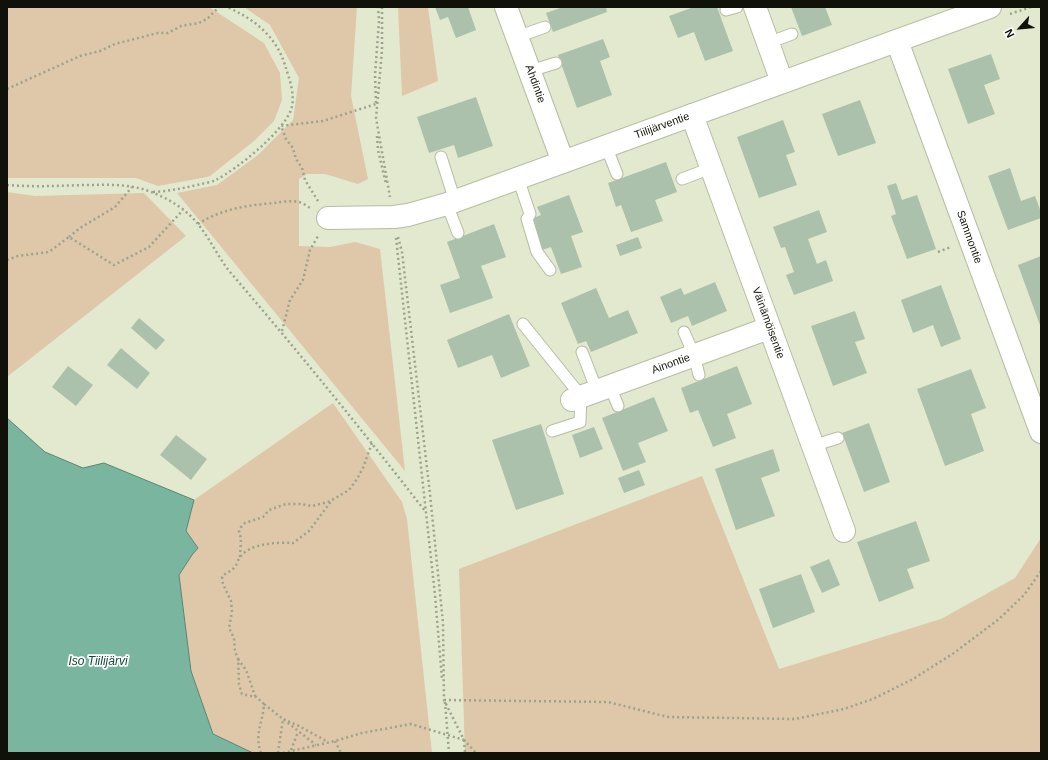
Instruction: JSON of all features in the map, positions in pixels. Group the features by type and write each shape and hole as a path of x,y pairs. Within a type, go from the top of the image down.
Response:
{"street":[{"name":"Ahdintie","path":"506,7 563,162"},
{"path":"755,7 782,82"},
{"name":"Tiilijärventie","path":"328,218 394,217 408,215 451,203 990,7"},
{"name":"Sammontie","path":"897,40 1041,432"},
{"name":"Väinämöisentie","path":"692,115 844,532"},
{"name":"Ainontie","path":"590,393 697,365 769,328"}],"lane":[{"path":"726,10 738,7"},
{"path":"518,37 545,27"},
{"path":"768,43 792,34"},
{"path":"530,71 556,63"},
{"path":"606,146 617,174"},
{"path":"440,157 458,233"},
{"path":"682,179 711,168"},
{"path":"518,178 530,214 527,219 537,252 550,270"},
{"path":"523,324 590,393 618,406"},
{"path":"684,332 697,365"},
{"path":"552,431 580,422 590,393 582,352"},
{"path":"812,446 838,438"}],"path":[{"path":"7,89 80,56 100,51 115,44 158,33 168,33 181,26 199,23 206,19 219,7"},
{"path":"153,192 170,191 215,181 254,153 281,126 291,109 293,90 281,53 272,38 254,22 227,7"},
{"path":"378,7 379,21 375,75 379,158 402,252 430,494 443,623 444,700 464,740 476,753"},
{"path":"376,118 382,51 382,7"},
{"path":"281,126 323,121 376,104"},
{"path":"281,126 286,140 293,148 296,159 302,168 305,180 328,218"},
{"path":"7,184 28,187 115,184 142,188 153,192 172,202 183,210 198,224 224,264 282,332 426,512"},
{"path":"7,260 18,256 48,252 80,228 115,207 132,187"},
{"path":"198,224 208,217 240,206 287,201 300,202 328,218"},
{"path":"69,237 114,265 149,246 183,210"},
{"path":"394,217 426,512 449,753"},
{"path":"282,332 290,300 303,280 310,250 328,218"},
{"path":"317,746 255,696 246,670 235,652 234,638 229,628 232,612 231,601 223,584 222,577 225,573 236,566 240,557 239,532 245,523 263,517 269,510 286,504 312,506 332,500 349,490 363,468 372,443"},
{"path":"240,557 248,550 257,546 283,542 293,543 309,530 332,500"},
{"path":"444,700 608,702 668,717 794,719 844,709 873,699 913,679 954,653 999,618 1024,595 1041,571"},
{"path":"238,658 238,679 242,694 255,696"},
{"path":"261,753 258,732 262,723 264,704"},
{"path":"283,719 328,743"},
{"path":"278,753 283,719"},
{"path":"283,753 291,750 317,746 362,733 411,724 464,740"},
{"path":"291,750 298,732"},
{"path":"464,740 465,753"},
{"path":"335,741 341,753"}],"shaded area":[{"path":"7,7 209,7 264,43 280,73 282,100 274,121 254,141 207,177 158,186 136,178 7,178"},
{"path":"244,7 357,7 351,96 368,179 358,184 325,174 307,174 299,179 299,246 330,247 355,242 380,249 405,471 177,193 217,185 258,155 293,120 299,78 270,25"},
{"path":"398,7 428,7 438,81 402,96"},
{"path":"7,192 35,196 144,193 186,236 7,377"},
{"path":"333,403 402,502 407,519 432,753 253,753 213,734 191,671 179,575 198,548 186,531 194,500"},
{"path":"702,476 779,669 941,619 1015,578 1041,538 1041,753 465,753 459,569"}],"water":[{"name":"Iso Tiilijärvi","path":"7,418 45,452 83,468 104,463 194,500 186,531 198,548 179,575 191,671 213,734 253,753 7,753"}],"building":[{"path":"435,7 468,7 476,30 456,38 448,17 440,20"},
{"path":"563,7 606,7 607,12 553,32 546,13"},
{"path":"694,7 717,7 733,51 705,61 694,32 678,38 669,16"},
{"path":"791,7 825,7 832,25 802,36"},
{"path":"603,39 610,57 600,61 612,95 577,108 558,55"},
{"path":"991,54 1000,79 984,85 995,114 968,124 948,69"},
{"path":"476,97 493,146 458,158 454,145 429,153 417,117"},
{"path":"860,100 876,143 838,156 822,114"},
{"path":"783,120 795,152 786,155 797,185 759,198 737,137"},
{"path":"666,162 677,192 655,200 663,221 631,232 621,205 616,207 608,183"},
{"path":"1010,168 1021,201 1035,196 1041,212 1041,218 1008,230 988,176"},
{"path":"896,183 902,200 917,195 936,249 907,259 891,216 896,214 887,186"},
{"path":"569,195 583,232 571,236 582,267 561,274 551,247 539,251 528,220 541,215 537,207"},
{"path":"819,210 827,232 808,239 817,264 826,260 833,281 794,295 786,275 794,272 785,247 781,248 773,227"},
{"path":"494,224 506,257 481,266 493,298 450,313 440,285 460,278 447,242"},
{"path":"638,237 642,248 620,256 616,245"},
{"path":"1041,256 1041,328 1018,265"},
{"path":"715,282 727,311 692,326 688,316 671,323 660,297 681,288 684,295"},
{"path":"941,285 961,339 941,347 933,325 913,333 901,300"},
{"path":"596,288 609,318 628,310 638,333 591,352 586,341 578,344 561,303"},
{"path":"855,311 865,339 855,342 867,373 833,386 811,326"},
{"path":"509,314 530,366 501,378 492,355 458,368 447,340"},
{"path":"139,318 165,340 156,350 131,328"},
{"path":"121,348 150,373 137,389 107,365"},
{"path":"68,366 93,385 76,406 52,387"},
{"path":"737,366 752,404 727,414 736,438 713,447 698,410 690,413 681,388"},
{"path":"971,369 986,408 971,414 984,451 945,466 917,389"},
{"path":"654,397 668,431 638,443 646,462 623,471 602,418"},
{"path":"869,423 890,482 864,492 842,433"},
{"path":"541,424 564,494 516,510 492,440"},
{"path":"594,427 603,449 580,458 572,435"},
{"path":"176,435 207,459 191,480 160,455"},
{"path":"773,449 780,471 761,478 775,516 736,530 715,469"},
{"path":"639,470 645,485 624,493 618,478"},
{"path":"916,521 930,561 907,569 914,588 879,602 857,542"},
{"path":"829,559 840,585 822,593 810,567"},
{"path":"801,574 815,612 773,628 759,589"}]}
